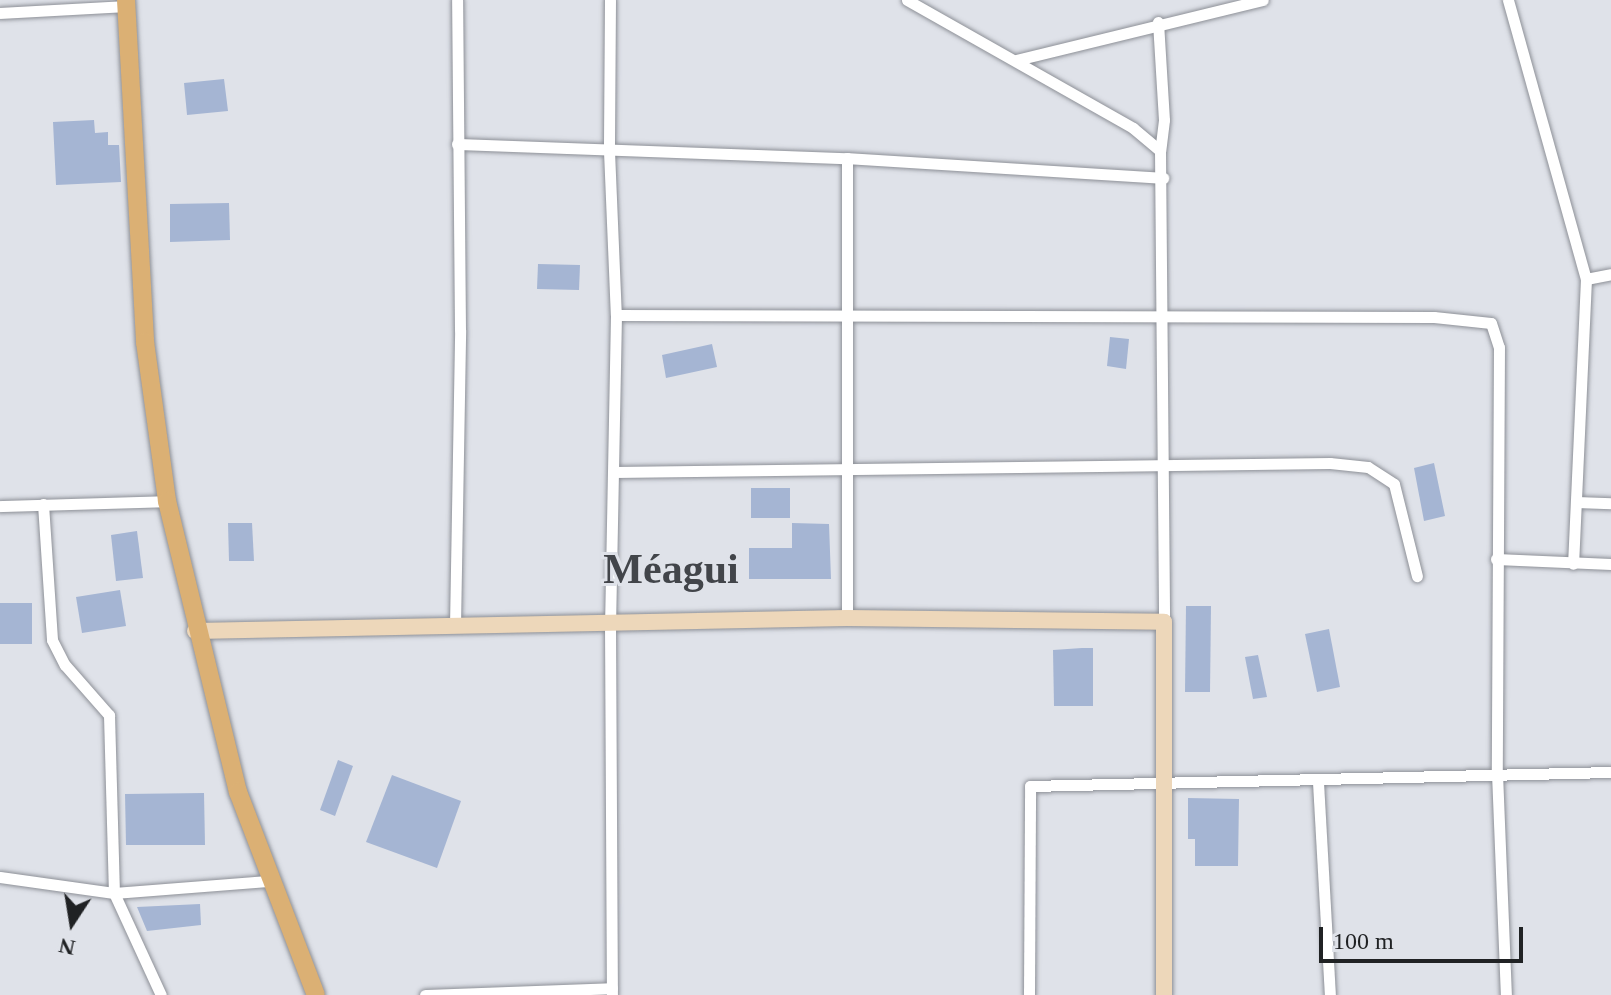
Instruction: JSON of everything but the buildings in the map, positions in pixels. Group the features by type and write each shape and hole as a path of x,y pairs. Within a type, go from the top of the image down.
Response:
{"main road":[{"path":"126,3 145,342 167,501 195,631 238,792 268,881 316,995"}],"street":[{"path":"455,626 457,0"},
{"path":"425,995 612,992 610,624 616,315 609,151 610,0"},
{"path":"907,0 1133,128 1160,151"},
{"path":"1016,60 1158,22 1263,0"},
{"path":"1508,0 1586,279 1573,564"},
{"path":"0,13 126,3"},
{"path":"1158,22 1164,108 1160,151 1163,178 1160,315 1166,786 1164,995"},
{"path":"457,144 847,158 1163,178"},
{"path":"847,158 847,618"},
{"path":"1586,279 1611,274"},
{"path":"616,315 1434,317 1491,323 1499,347 1497,773 1506,995"},
{"path":"614,472 1330,463 1381,472 1394,484 1417,576"},
{"path":"0,506 167,501"},
{"path":"1576,502 1611,503"},
{"path":"43,504 52,640 65,665 109,715 114,893 161,995"},
{"path":"1496,559 1611,564"},
{"path":"195,631 847,618 1164,622"},
{"path":"1029,995 1030,786 1166,786 1497,773 1611,772"},
{"path":"1318,782 1330,995"},
{"path":"0,877 114,893 268,881"}],"district":[{"name":"Méagui","path":"671,569"}]}
